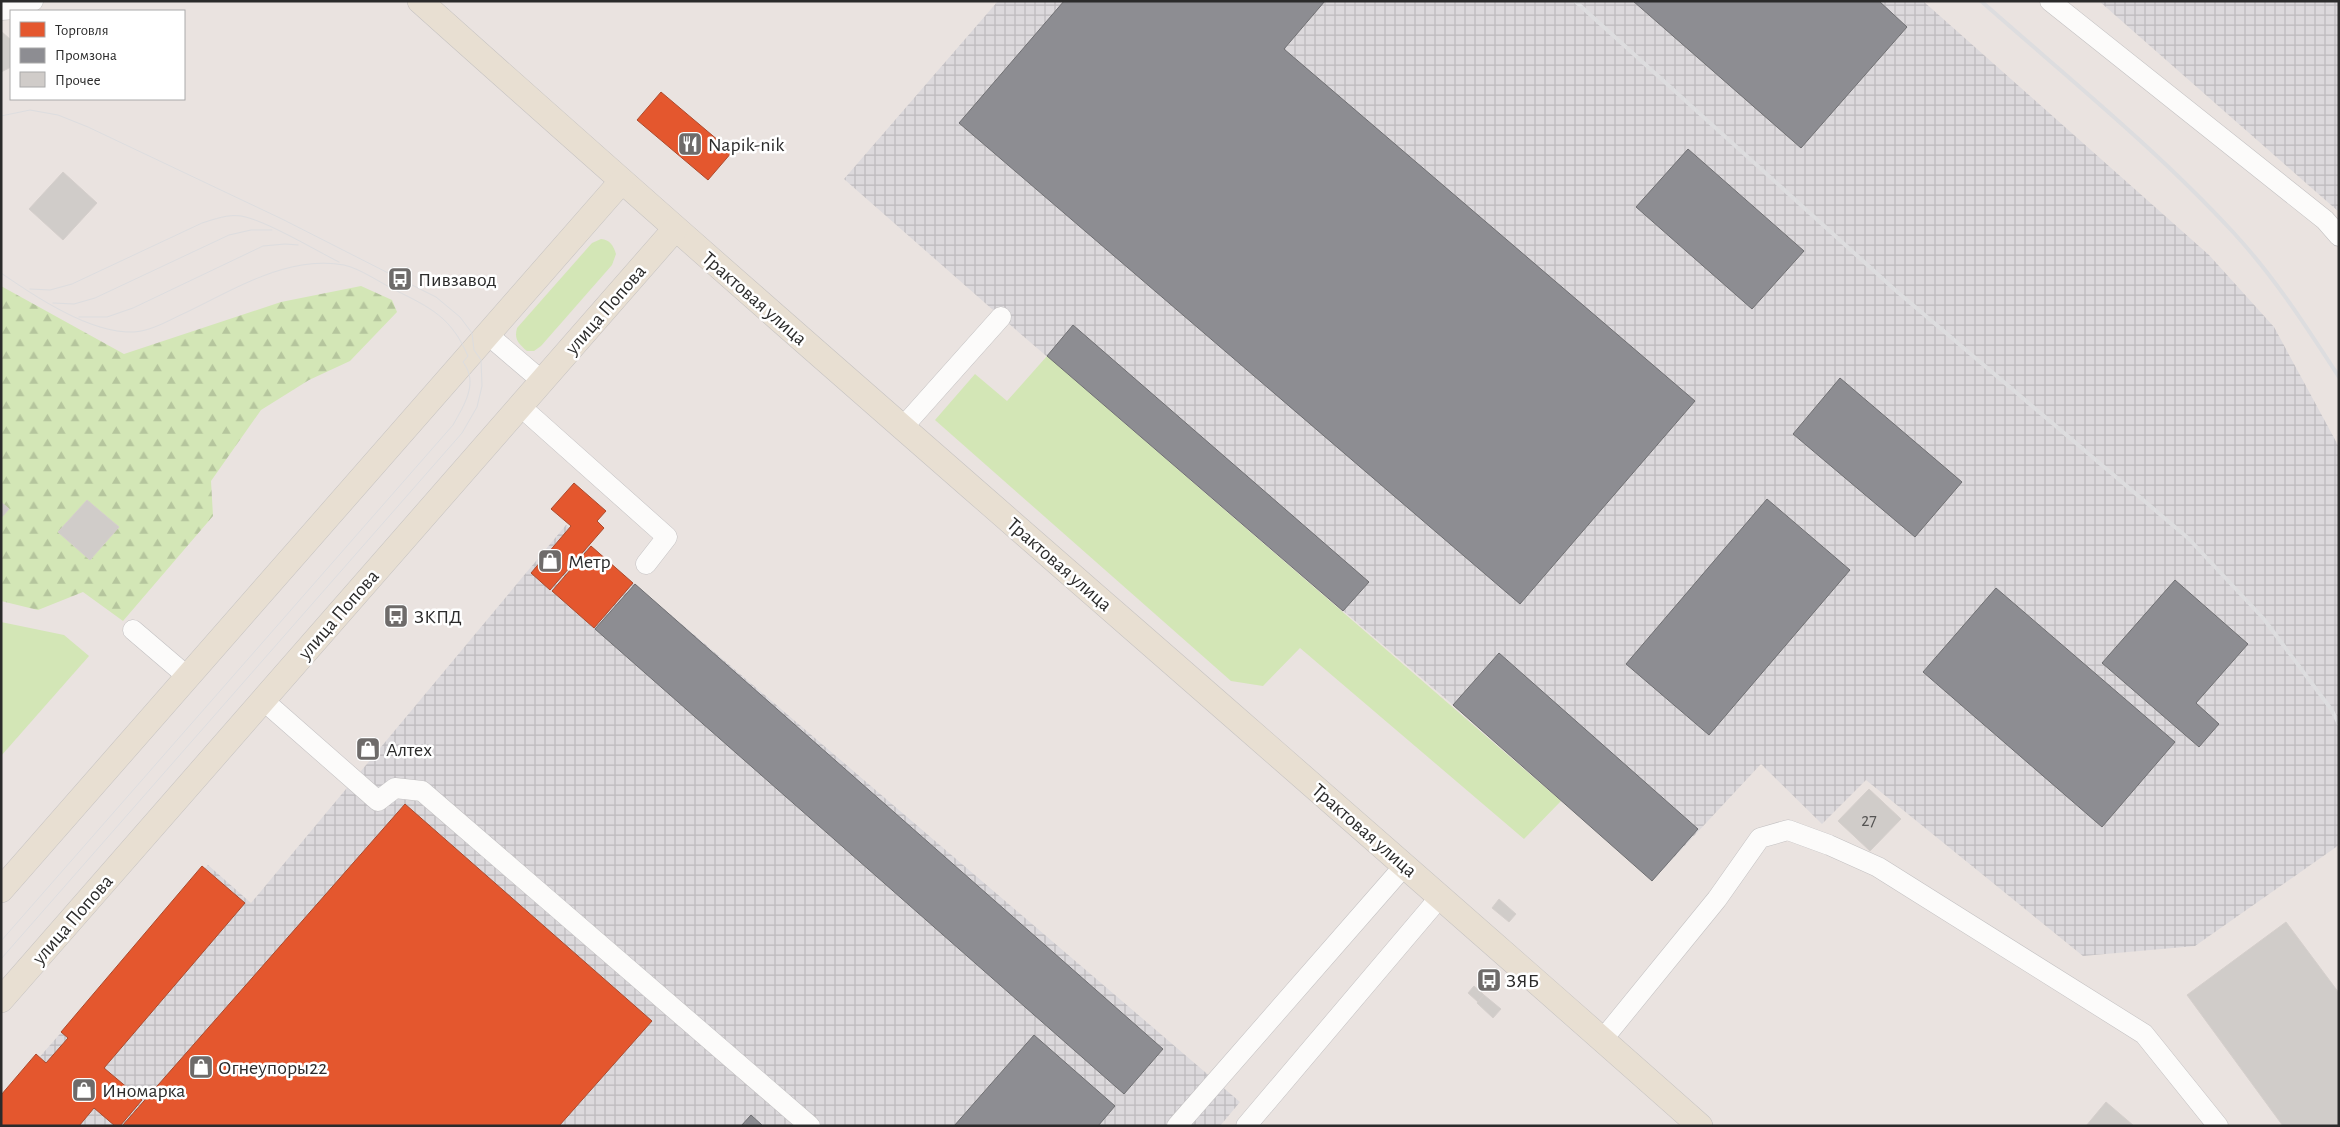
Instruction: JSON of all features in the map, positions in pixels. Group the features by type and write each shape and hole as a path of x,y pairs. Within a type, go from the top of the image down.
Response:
{"main road":[{"name":"Трактовая улица","path":"420,1 621,182 1405,865 1700,1126"},
{"path":"1,890 621,182"},
{"name":"улица Попова","path":"1,1000 675,228"}],"street":[{"path":"1,10 16,9 34,1"},
{"path":"2050,1 2325,220 2339,236"},
{"path":"903,427 1001,317"},
{"path":"487,334 542,381"},
{"path":"520,406 667,537 646,564"},
{"path":"133,630 188,677"},
{"path":"263,700 378,801 395,788 422,791 810,1126"},
{"path":"1602,1039 1717,899 1760,838 1788,830 1829,845 1878,867 2144,1034 2218,1126"},
{"path":"1177,1126 1405,865"},
{"path":"1246,1126 1440,897"}],"shaded area":[{"path":"998,1 1923,1 2209,255 2274,327 2339,447 2339,845 2195,946 2083,956 1866,780 1822,824 1761,764 1652,881 1453,705 1001,317 844,179"},
{"path":"2099,1 2339,1 2339,212"},
{"path":"566,525 1240,1102 1220,1126 1,1126 1,1101 208,865 251,903"}],"green space":[{"path":"601,239 609,242 615,251 616,254 612,265 541,346 534,351 527,351 517,341 517,328 592,243"},
{"path":"1,286 124,354 281,302 361,286 392,300 397,312 350,361 309,380 261,410 211,481 213,516 123,621 83,592 38,610 1,601"},
{"path":"1047,356 1561,801 1524,839 1300,648 1263,686 1231,681 935,420 975,374 1007,401"},
{"path":"1,622 64,635 89,656 1,756"}],"building: Торговля":[{"path":"661,92 732,152 708,180 637,120"},
{"path":"574,483 606,511 597,521 604,528 550,590 531,573 571,526 551,509"},
{"path":"591,546 633,583 594,628 552,591"},
{"path":"405,804 652,1021 559,1126 122,1126"},
{"path":"202,866 245,903 104,1068 142,1100 120,1126 115,1126 94,1108 79,1126 1,1126 1,1095 36,1054 46,1063 68,1038 61,1032"}],"building: Промзона":[{"path":"1064,1 1325,1 1284,49 1695,401 1520,604 959,123"},
{"path":"1633,1 1879,1 1907,27 1801,148"},
{"path":"1688,149 1804,251 1752,309 1636,207"},
{"path":"1073,325 1369,582 1343,611 1047,356"},
{"path":"1840,378 1962,482 1915,537 1793,434"},
{"path":"1767,499 1850,570 1709,735 1626,664"},
{"path":"2175,580 2248,644 2196,703 2219,724 2199,747 2102,663"},
{"path":"635,584 1163,1049 1124,1094 595,629"},
{"path":"1996,588 2175,742 2102,827 1923,672"},
{"path":"1499,653 1698,829 1652,881 1453,705"},
{"path":"1034,1035 1115,1106 1098,1126 954,1126"},
{"path":"751,1115 763,1126 741,1126"}],"building: Прочее":[{"path":"2,32 10,39 10,68 1,72"},
{"path":"63,172 97,203 63,240 29,209"},
{"path":"87,500 119,527 90,560 58,532"},
{"path":"1,502 9,509 1,518"},
{"path":"1869,789 1901,819 1870,851 1838,821"},
{"path":"1499,899 1516,914 1509,922 1492,908"},
{"path":"2286,922 2339,993 2339,1126 2283,1126 2187,995"},
{"path":"1474,986 1484,995 1478,1002 1468,993"},
{"path":"1484,995 1501,1009 1493,1018 1477,1003"},
{"path":"2106,1102 2134,1126 2086,1126"}],"tram line":[{"path":"1,116 30,110 58,115 88,127 282,219 436,297 460,317 472,333 474,350 481,360 482,386 477,407 462,433 1,959"},
{"path":"30,289 50,290 72,284 202,223 231,216 241,216 263,223 339,262"},
{"path":"53,303 74,304 95,298 229,235 251,230 272,230"},
{"path":"79,317 107,317 133,308 263,246 298,245"},
{"path":"1,273 47,303 82,321 117,331 134,332 161,324 243,284 282,269 323,263 344,265 419,302 439,315 454,332 468,356 463,362 470,378 468,394 453,425 1,941"}],"railway":[{"path":"1575,1 1894,289 2188,538 2263,618 2331,709 2339,724"},
{"path":"1981,1 2141,142 2203,200 2247,248 2275,283 2339,377"}],"place":[{"name":"Napik-nik","path":"690,144"},
{"name":"Пивзавод","path":"400,279"},
{"name":"Метр","path":"550,561"},
{"name":"ЗКПД","path":"396,616"},
{"name":"Алтех","path":"368,749"},
{"name":"ЗЯБ","path":"1489,980"},
{"name":"Огнеупоры22","path":"201,1067"},
{"name":"Иномарка","path":"84,1090"}]}
